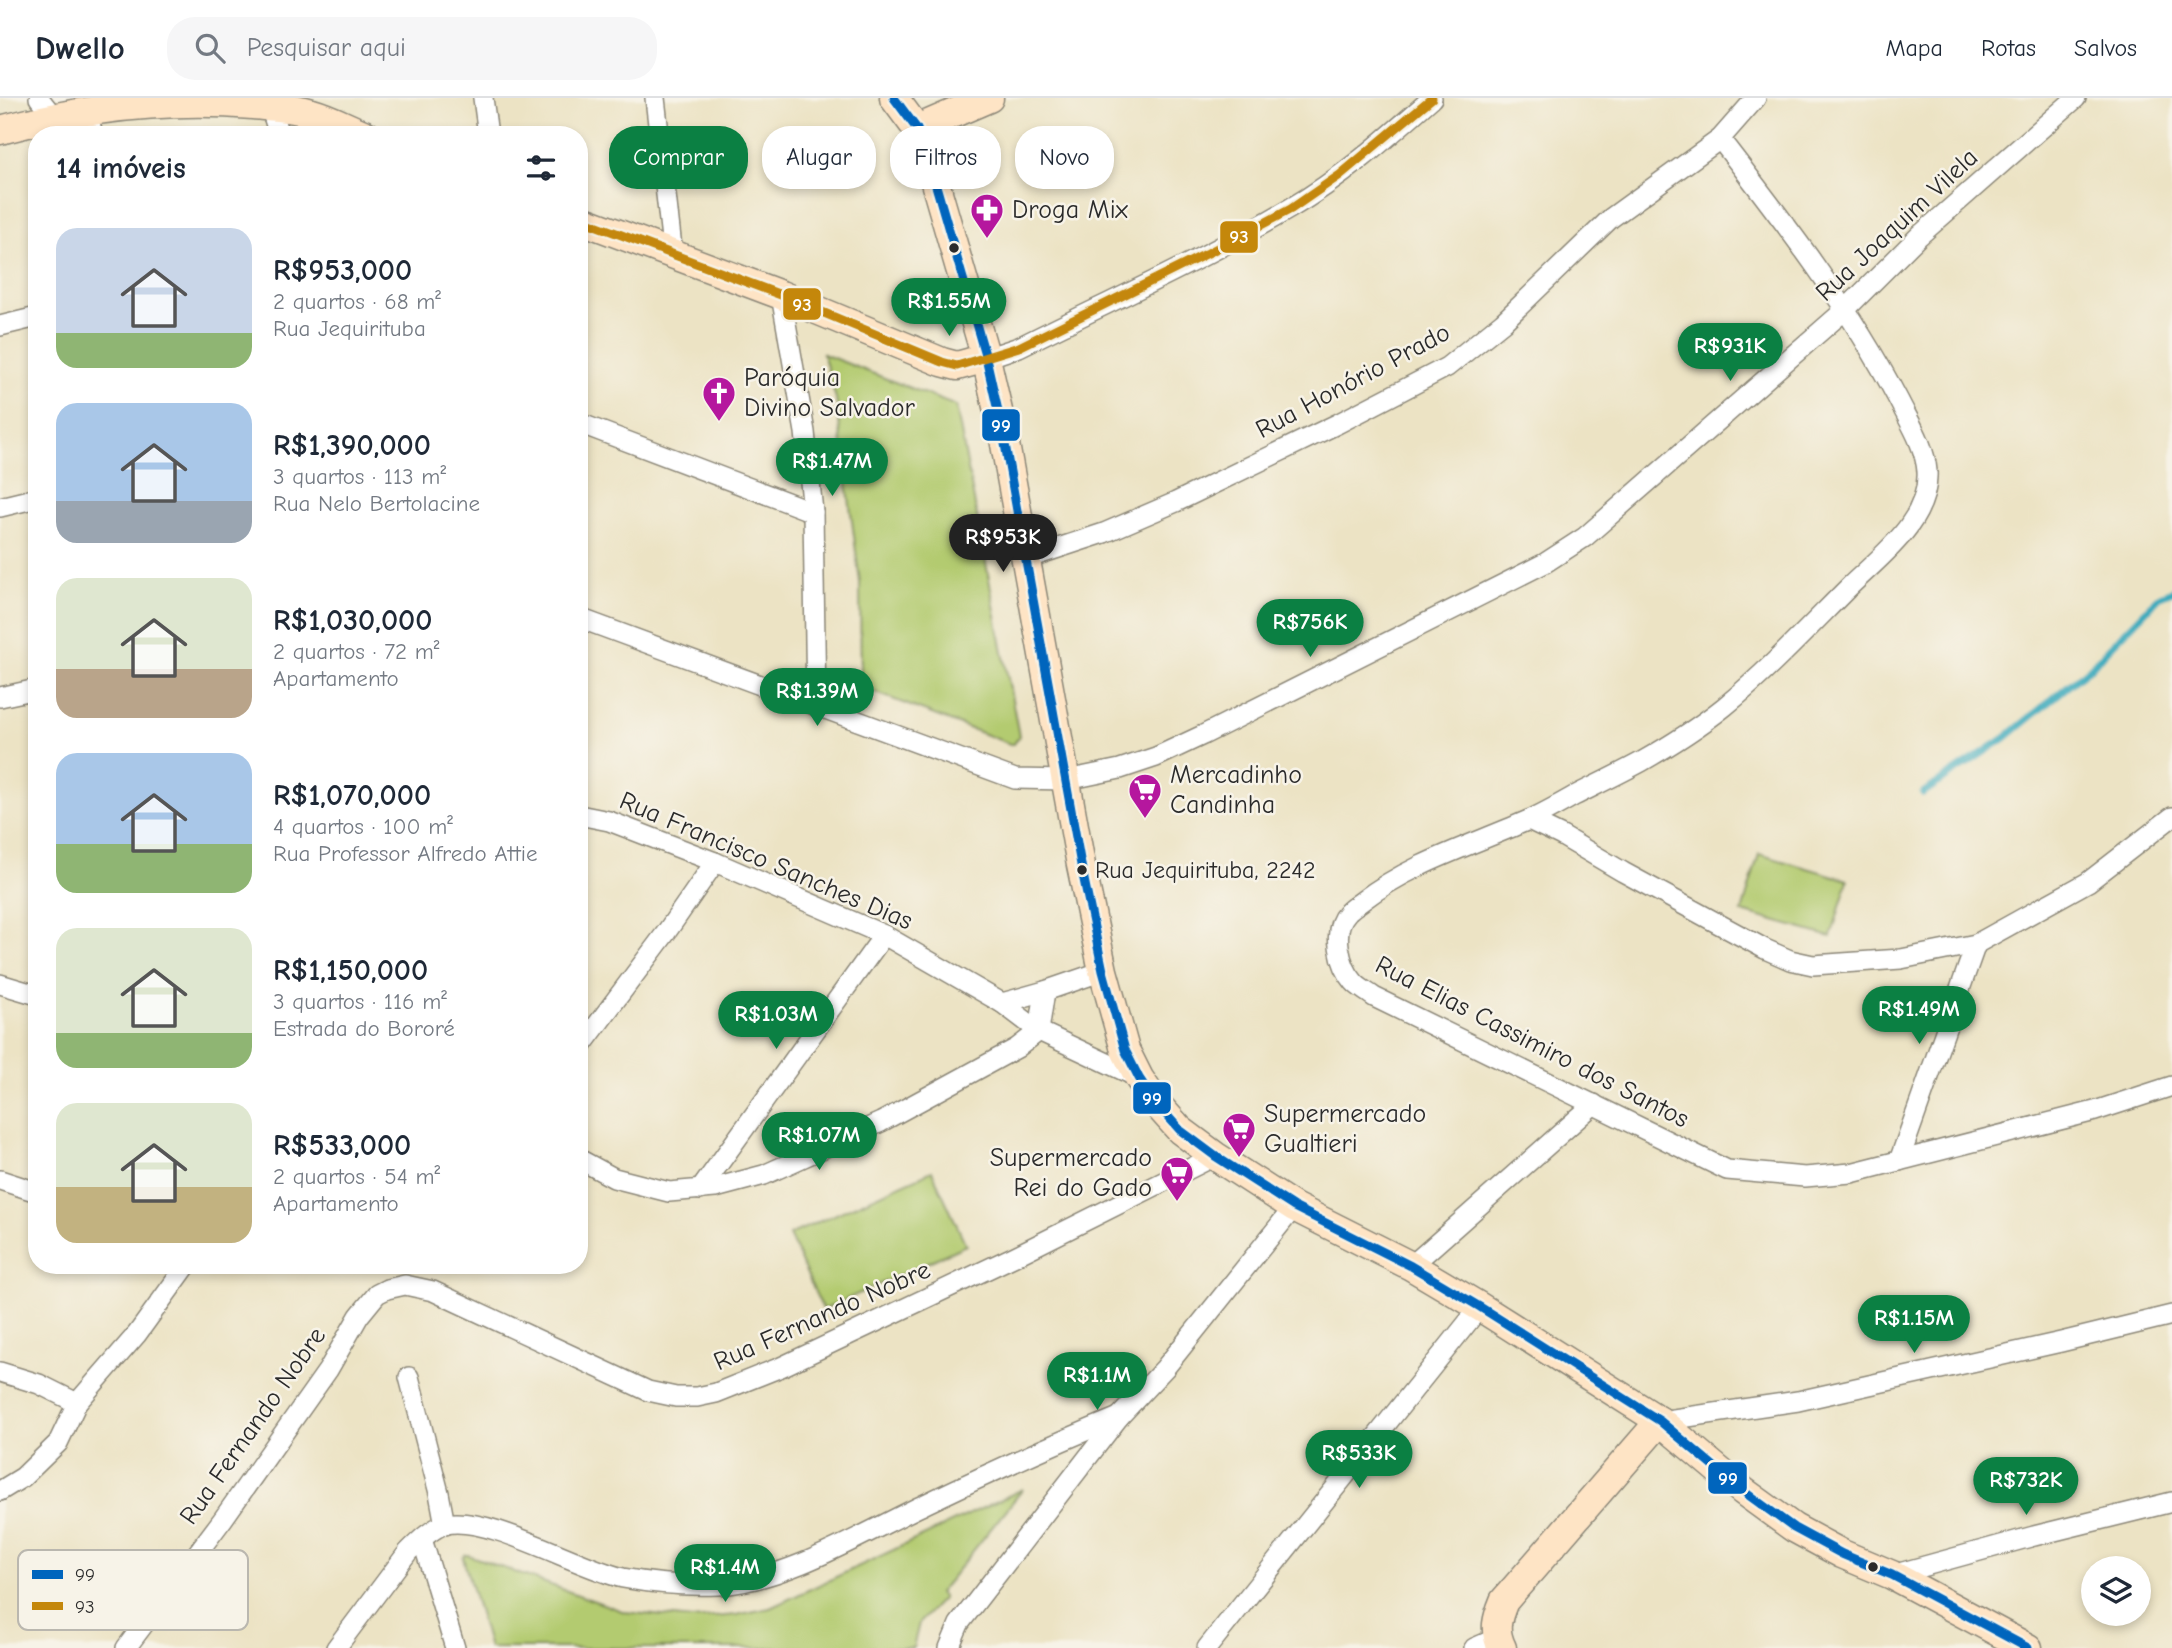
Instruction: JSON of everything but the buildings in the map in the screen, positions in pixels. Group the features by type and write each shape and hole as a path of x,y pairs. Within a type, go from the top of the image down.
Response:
{"main road":[{"path":"894,98 915,126"},
{"path":"906,98 929,104 983,101"},
{"path":"924,126 983,101"},
{"path":"0,130 46,107 90,123 138,102 310,105 349,126"},
{"path":"937,189 986,358 1002,424 1102,971 1125,1050 1155,1102 1181,1130 1214,1156 1294,1207 1411,1266 1660,1421 1743,1491 1794,1528 2028,1648"},
{"path":"588,223 782,295 942,362 957,366 986,358"},
{"path":"1491,1645 1496,1620 1504,1601 1660,1421"}],"street":[{"path":"483,98 487,126"},
{"path":"655,98 673,256"},
{"path":"986,358 1031,342 1291,209 1340,175 1432,98"},
{"name":"Rua Honório Prado","path":"1026,559 1104,533 1176,502 1447,367 1503,322 1611,218 1720,139 1756,98"},
{"name":"Rua Joaquim Vilela","path":"588,621 1016,779 1067,780 1120,769 1156,757 1545,563 1600,525 1846,309 1919,236 2076,98"},
{"path":"270,106 276,126"},
{"name":"Rua Elias Cassimiro dos Santos","path":"1720,139 1787,225 1846,309 1891,385 1924,456 1926,489 1921,506 1912,522 1878,559 1723,708 1642,762 1529,820 1411,869 1379,888 1345,914 1339,929 1339,948 1344,964 1354,982 1374,997 1727,1170 1805,1177 1851,1172 2095,1111 2172,1086"},
{"path":"782,295 805,432 813,512 816,706"},
{"path":"0,326 28,319"},
{"path":"588,426 813,512"},
{"path":"0,507 28,500"},
{"path":"0,697 28,691"},
{"name":"Rua Francisco Sanches Dias","path":"588,817 609,821 715,862 884,935 1002,1003 1039,1031 1139,1078"},
{"path":"1529,820 1727,928 1790,960 1814,965 1901,959 1976,944 2088,882 2172,817"},
{"path":"588,1037 715,862"},
{"path":"700,1191 884,935"},
{"path":"1899,1161 1976,944"},
{"path":"1002,1003 1102,971"},
{"path":"0,984 28,992"},
{"path":"588,1164 614,1178 669,1192 700,1191 764,1175 881,1122 1017,1048 1039,1031 1045,991"},
{"path":"1411,1266 1594,1104"},
{"name":"Rua Fernando Nobre","path":"200,1550 328,1370 359,1317 377,1294 387,1289 405,1285 433,1291 648,1391 697,1397 716,1393 781,1367 1013,1257 1214,1156"},
{"path":"0,1180 28,1189"},
{"path":"949,1648 959,1624 1119,1417 1165,1368 1294,1207"},
{"path":"0,1491 23,1477 58,1443 77,1403 137,1334 180,1274"},
{"path":"1207,1648 1480,1307"},
{"path":"1660,1421 1798,1401 2172,1315"},
{"path":"0,1372 39,1384 77,1403"},
{"path":"409,1377 445,1525"},
{"path":"335,1648 381,1586 422,1539 445,1525 468,1524 508,1535 622,1577 677,1585 732,1583 756,1579 808,1561 1005,1465 1119,1417"},
{"path":"1892,1576 2034,1536 2172,1502"},
{"path":"422,1539 455,1648"},
{"name":"Rua Fernando Nobre","path":"127,1648 140,1630"}],"green space":[{"path":"823,354 956,406 1019,736 1014,744 861,687 860,582 836,399"},
{"path":"1759,854 1848,880 1831,937 1742,912"},
{"path":"932,1171 966,1245 823,1310 789,1235"},
{"path":"1023,1489 939,1593 943,1598 919,1623 913,1648 489,1648 463,1558 468,1555 625,1612 692,1619 736,1615 770,1608"}],"waterway":[{"path":"1923,793 2005,738 2090,668 2160,596 2172,591"}],"transit line":[{"name":"99","path":"894,98 917,129 930,165 986,358 1003,433 1081,865 1103,971 1125,1050 1155,1102 1180,1130 1294,1207 1411,1266 1660,1421 1743,1491 1794,1528 1842,1554 1892,1575 2028,1648"},
{"name":"93","path":"588,222 781,295 957,366 1019,347 1291,209 1340,175 1432,98"}],"place":[{"name":"Droga Mix","path":"987,240"},
{"name":"Paróquia Divino Salvador","path":"719,423"},
{"name":"Mercadinho Candinha","path":"1145,820"},
{"name":"Rua Jequirituba, 2242","path":"1082,870"},
{"name":"Supermercado Gualtieri","path":"1239,1159"},
{"name":"Supermercado Rei do Gado","path":"1177,1203"}]}
